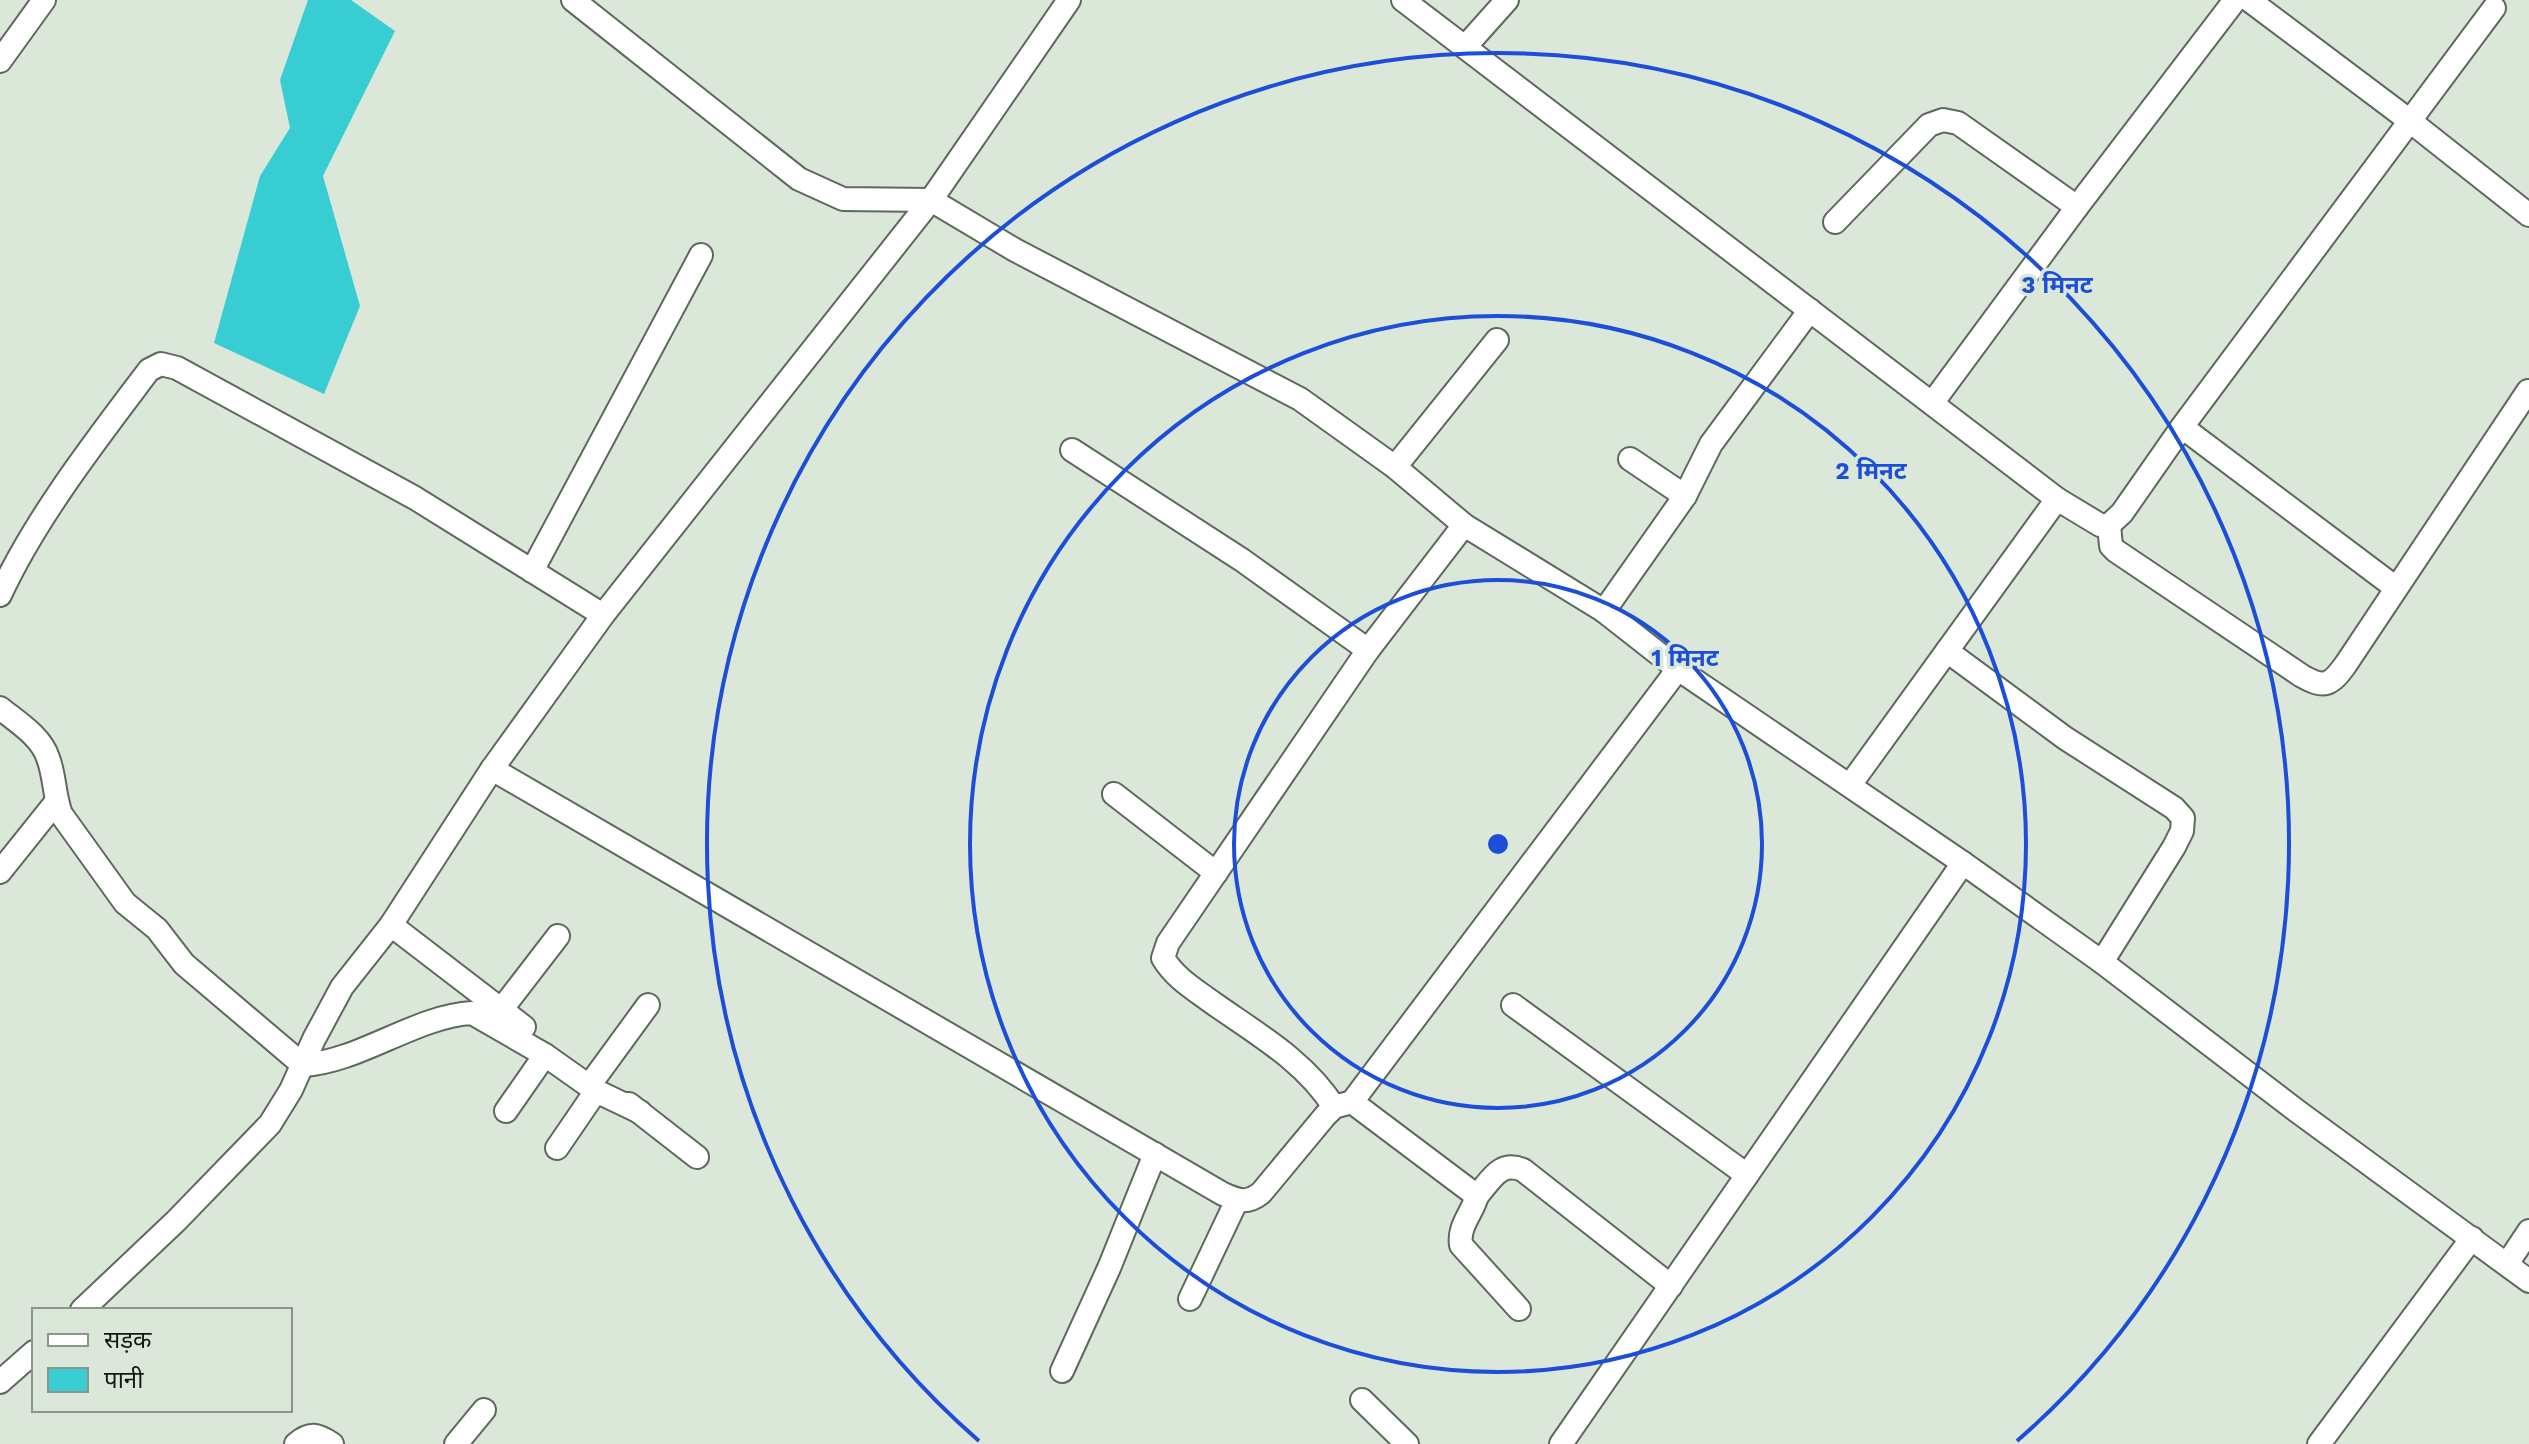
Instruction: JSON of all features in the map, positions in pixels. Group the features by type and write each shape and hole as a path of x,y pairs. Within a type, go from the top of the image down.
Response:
{"street":[{"path":"0,61 44,0"},
{"path":"573,0 799,179 843,199 931,200 1015,250 1300,399 1395,467 1464,525 1604,611 1678,669 1963,863 2102,962 2297,1111 2529,1281"},
{"path":"84,1308 176,1221 270,1124 291,1090 342,987 391,925 492,769 603,615 931,200 1069,0"},
{"path":"1403,0 1892,375 1933,402 2057,499 2100,525 2109,525 2122,513 2182,427 2494,8"},
{"path":"1465,47 1507,0"},
{"path":"1933,402 2235,0"},
{"path":"2249,0 2529,215"},
{"path":"1835,222 1929,125 1943,120 1958,123 2077,207"},
{"path":"532,571 701,255"},
{"path":"1604,611 1685,496 1711,444 1810,310"},
{"path":"1395,467 1497,340"},
{"path":"0,595 47,512 149,370 161,364 177,368 415,498 603,615"},
{"path":"2109,525 2111,546 2116,551 2302,676 2320,684 2329,683 2337,676 2528,391"},
{"path":"2182,427 2396,588"},
{"path":"1072,450 1242,560 1368,650"},
{"path":"1630,459 1685,496"},
{"path":"1850,785 2057,499"},
{"path":"1464,525 1368,650 1168,943 1163,958 1180,980 1298,1063 1343,1105 1477,1196"},
{"path":"1947,651 2065,738 2174,808 2183,818 2182,831 2174,847 2102,962"},
{"path":"492,769 1155,1154 1237,1200 1253,1200 1343,1105 1678,669"},
{"path":"0,708 40,741 49,758 61,814 125,903 157,929 184,964 303,1065 328,1061 422,1026 461,1013 472,1013 640,1112 697,1157"},
{"path":"1114,794 1216,873"},
{"path":"0,872 56,802"},
{"path":"1561,1444 1963,863"},
{"path":"391,925 595,1085"},
{"path":"501,1010 558,936"},
{"path":"557,1148 648,1005"},
{"path":"1513,1005 1747,1175"},
{"path":"506,1111 545,1055"},
{"path":"1062,1371 1109,1268 1155,1154"},
{"path":"1519,1309 1461,1245 1460,1236 1477,1196 1503,1168 1512,1165 1523,1170 1671,1286"},
{"path":"1190,1299 1237,1200"},
{"path":"2507,1264 2529,1231"},
{"path":"2319,1444 2472,1238"},
{"path":"0,1382 32,1354"},
{"path":"1362,1400 1407,1444"},
{"path":"456,1444 484,1410"},
{"path":"296,1444 306,1436 314,1435 332,1444"}],"water":[{"path":"308,0 351,0 395,31 323,176 360,306 324,394 214,343 260,176 290,128 280,80"}]}
